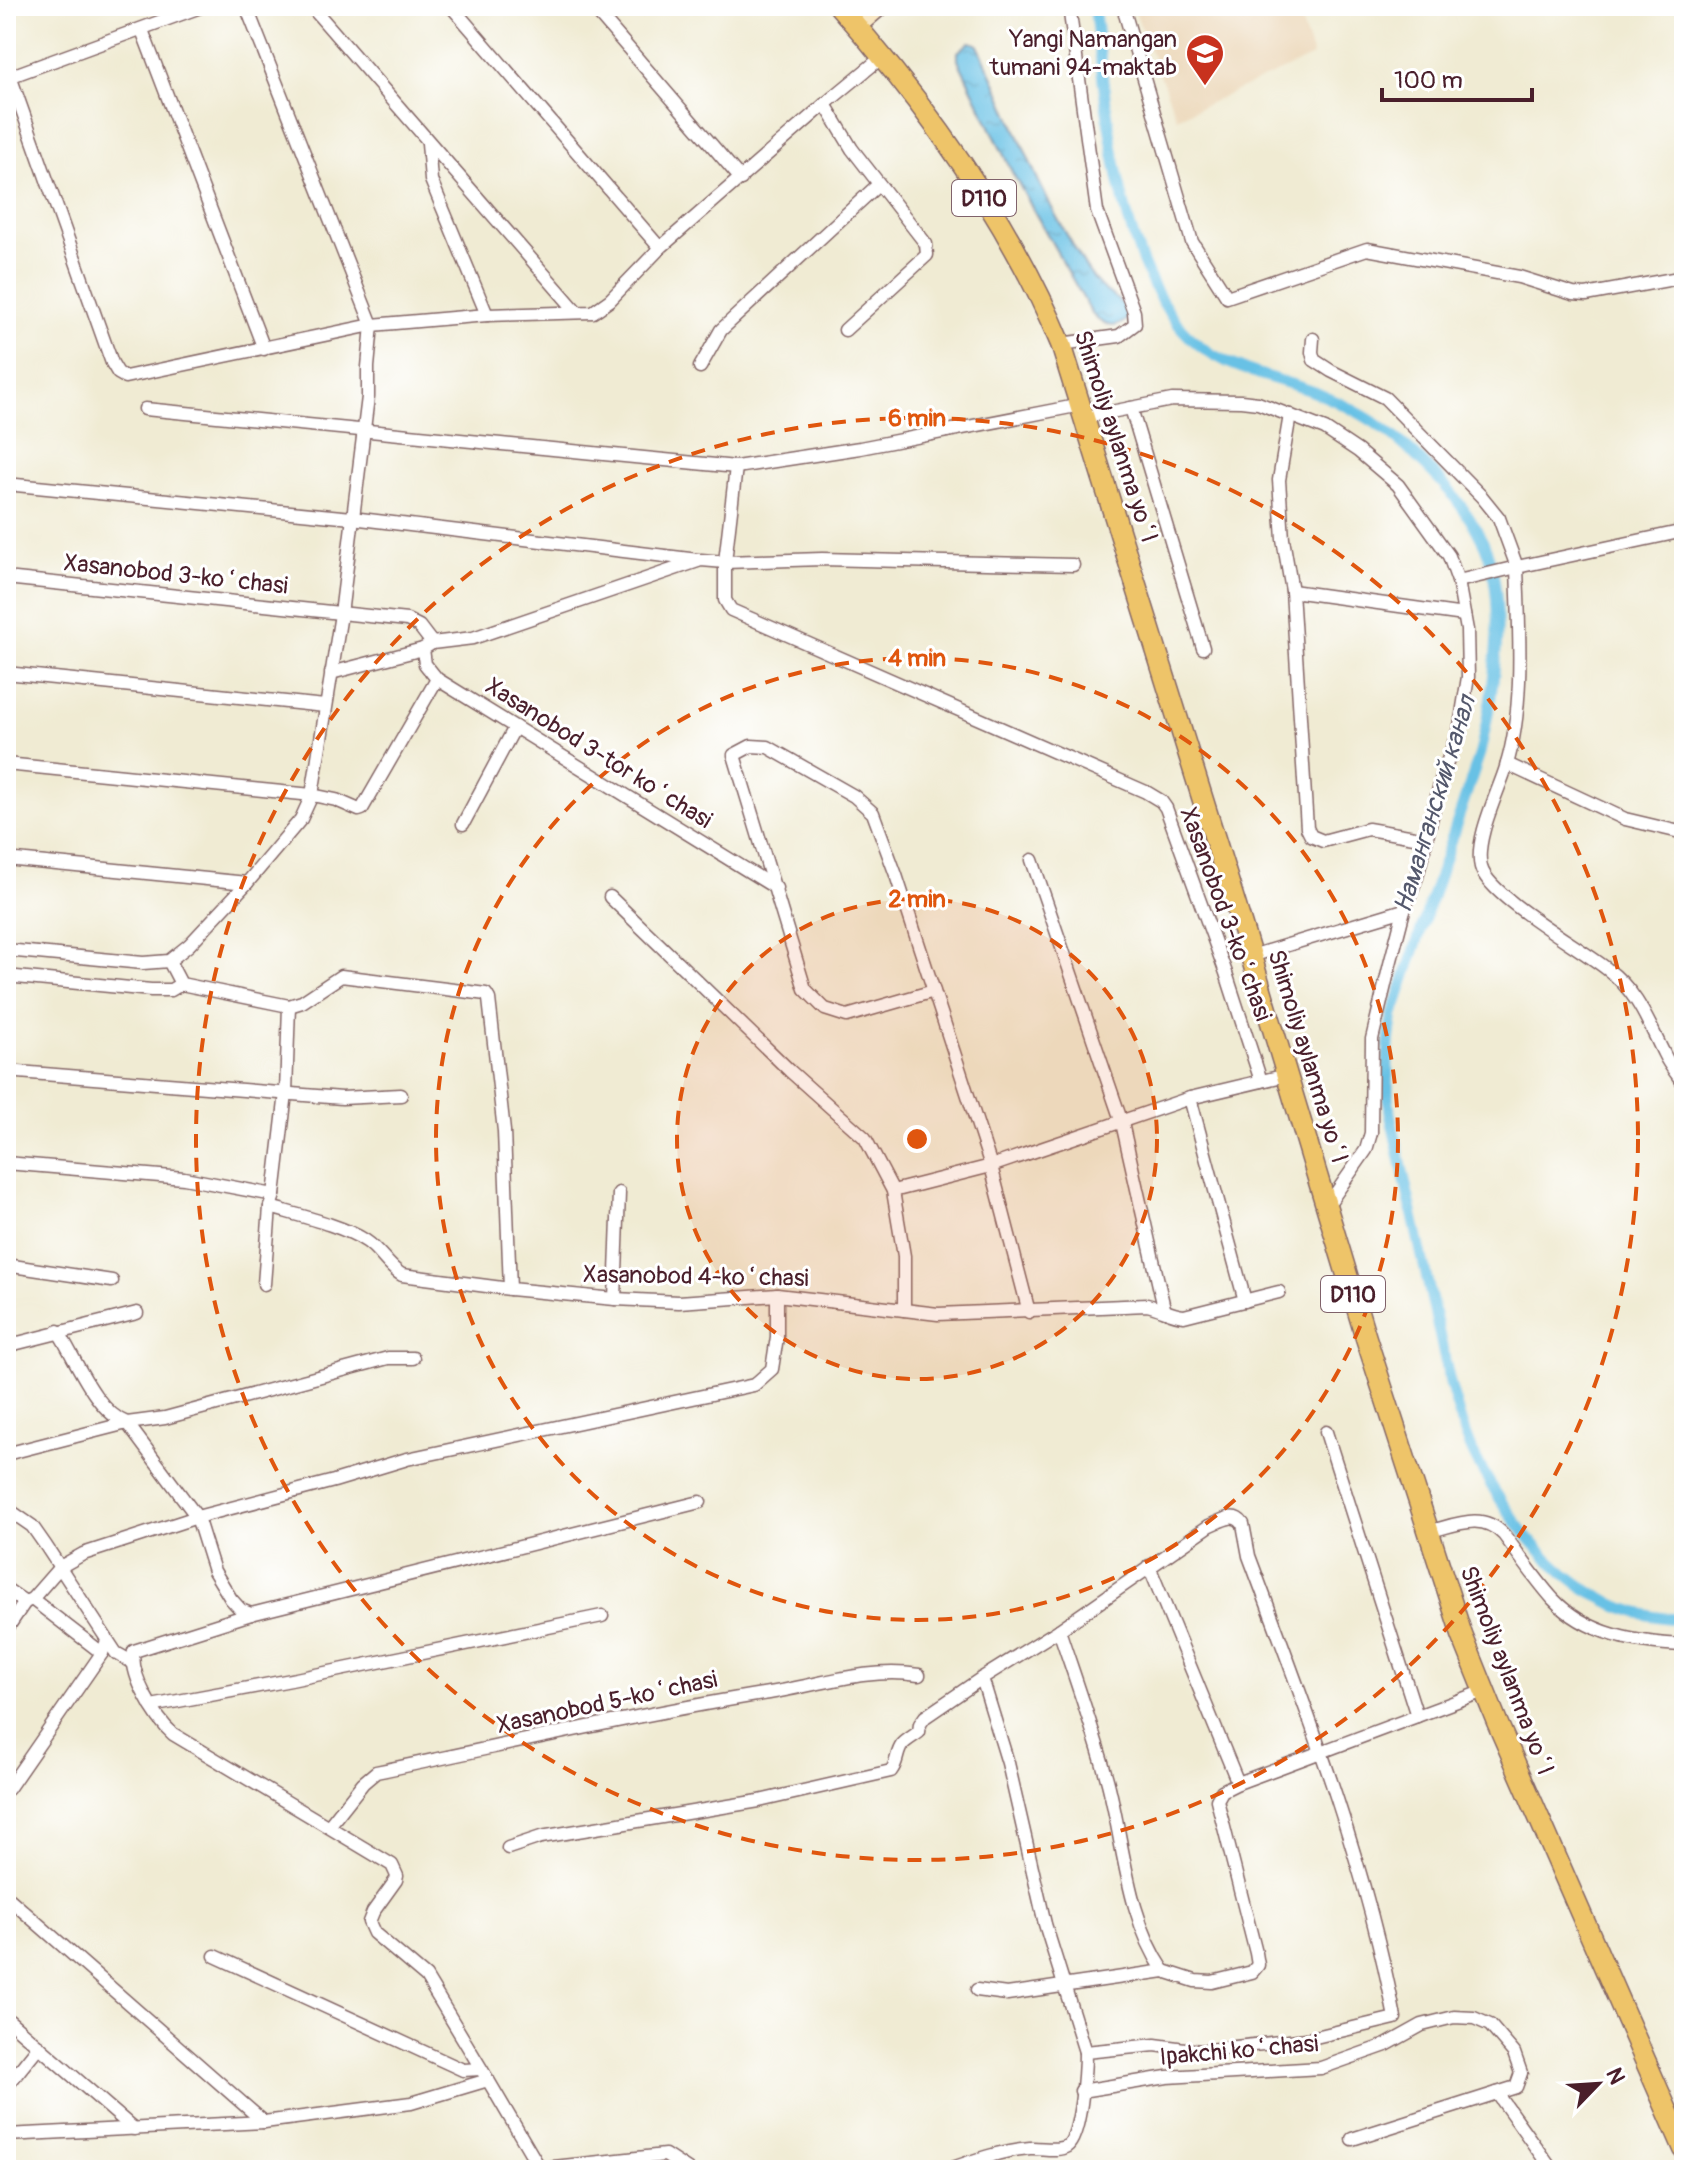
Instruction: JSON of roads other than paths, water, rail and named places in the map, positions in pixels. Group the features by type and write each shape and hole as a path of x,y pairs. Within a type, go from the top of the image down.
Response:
{"main road":[{"name":"Shimoliy aylanma yoʻl","path":"839,6 934,120 1029,275 1061,344 1427,1532 1484,1691 1684,2149"},
{"path":"857,26 880,6"}],"street":[{"path":"203,6 8,77 112,363 118,373 125,377 372,325 487,315 593,312 601,308 660,248 882,57"},
{"path":"6,950 143,963 169,961 189,945 289,836 312,795 341,614 368,397 372,325 246,6"},
{"path":"311,6 577,312"},
{"path":"451,6 660,248"},
{"path":"592,6 741,179"},
{"path":"1061,344 1119,336 1135,324 1134,312 1097,211 1069,6"},
{"path":"1125,14 1192,242 1227,297 1367,249 1519,277 1573,294 1600,293 1684,277"},
{"path":"142,30 264,349"},
{"path":"825,104 852,149 926,244 928,251 845,330"},
{"path":"428,143 431,180 487,315"},
{"path":"700,367 721,330 879,184"},
{"path":"1313,339 1314,360 1385,398 1499,518 1512,569 1519,647 1515,717 1507,764 1480,851 1481,868 1502,893 1609,970 1631,992 1647,1016 1665,1056 1684,1084"},
{"path":"145,409 736,467 1083,411 1131,408 1172,400 1258,403 1325,429 1347,443 1398,485 1449,556 1462,580 1468,677 1460,726 1441,780 1417,877 1404,910 1372,1039 1371,1133 1366,1150 1327,1206"},
{"path":"1131,408 1203,648"},
{"path":"1290,415 1279,480 1283,539 1292,591 1306,820 1311,836 1323,841 1368,829 1426,839"},
{"path":"725,562 736,467"},
{"path":"6,484 352,518 725,562 822,559 1073,565"},
{"path":"1462,580 1684,531"},
{"path":"331,673 427,646 473,638 701,560"},
{"name":"Xasanobod 3-koʻchasi","path":"725,562 725,600 731,610 1161,801 1226,973 1261,1081"},
{"name":"Xasanobod 3-koʻchasi","path":"6,578 414,622 427,646"},
{"path":"1292,591 1464,615"},
{"path":"6,764 312,795 362,809 437,679 425,664 427,646"},
{"path":"6,673 325,706"},
{"name":"Xasanobod 3-tor koʻchasi","path":"437,679 776,888"},
{"path":"463,824 515,727"},
{"path":"934,991 847,1016 825,1009 805,989 734,758 738,752 759,745 768,747 854,796 873,813 934,991 991,1166 1029,1312"},
{"path":"1507,764 1625,819 1684,833"},
{"path":"6,859 247,883"},
{"path":"1032,860 1122,1123 1164,1308"},
{"path":"610,897 790,1071 865,1138 893,1191 904,1256 904,1310"},
{"path":"1251,956 1404,910"},
{"path":"169,961 181,984"},
{"path":"6,976 151,990 171,990 181,984 289,1006 302,1002 341,976 486,994 504,1131 510,1289"},
{"path":"264,1284 286,1093 289,1006"},
{"path":"6,1071 342,1098 401,1095"},
{"path":"893,1191 991,1166 1190,1098 1287,1075"},
{"path":"1190,1098 1245,1301"},
{"name":"Xasanobod 4-koʻchasi","path":"6,1163 184,1178 272,1201 366,1241 394,1271 402,1275 510,1289 679,1302 777,1295 938,1314 1029,1312 1121,1305 1164,1308 1173,1315 1184,1316 1279,1292"},
{"path":"615,1299 619,1193"},
{"path":"6,1265 112,1281"},
{"path":"6,1630 60,1567 108,1545 407,1459 754,1385 772,1369 777,1337 777,1295"},
{"path":"6,1346 137,1313"},
{"path":"58,1331 99,1400 114,1417 127,1423 197,1517 214,1571 231,1599 241,1610 251,1614"},
{"path":"6,1454 127,1423 165,1418 388,1358 413,1358"},
{"path":"1326,1432 1417,1716"},
{"path":"688,2170 665,2155 568,2167 532,2168 484,2074 426,1977 374,1933 369,1922 373,1912 396,1880 392,1865 173,1734 161,1723 151,1706 132,1662 134,1651 251,1614 700,1502"},
{"path":"6,1508 32,1526 60,1567 105,1647"},
{"path":"508,1848 541,1837 759,1801 891,1771 896,1765 900,1748 919,1732 925,1717 1059,1630 1209,1526 1231,1517 1240,1519 1243,1524 1249,1556 1322,1754 1374,1918 1395,2018 1407,2033"},
{"path":"1427,1532 1486,1521 1495,1525 1554,1600 1588,1624 1621,1639 1684,1645"},
{"path":"1149,1566 1238,1783"},
{"path":"6,1589 132,1662"},
{"path":"151,1706 602,1616"},
{"path":"1059,1630 1107,1782 1136,1910 1152,1954 1164,1971"},
{"path":"8,1789 105,1647"},
{"name":"Xasanobod 5-koʻchasi","path":"329,1826 363,1783 376,1772 639,1715 830,1679 897,1671 919,1675"},
{"path":"947,2170 1028,2148 1068,2146 1075,2137 1085,2076 1085,2052 1045,1924 1008,1763 982,1678"},
{"path":"977,1990 1007,1994 1164,1971 1195,1981 1212,1982 1252,1972 1258,1965 1217,1800 1222,1791 1484,1691"},
{"path":"6,1896 264,2122"},
{"path":"215,1956 463,2070 484,2074"},
{"name":"Ipakchi koʻchasi","path":"1081,2091 1167,2077 1321,2068 1386,2045 1422,2025 1454,2017 1474,2018 1490,2025 1514,2053 1521,2073 1516,2087 1497,2093"},
{"path":"6,2018 134,2129"},
{"path":"1085,2052 1155,2045 1200,2051 1307,2039 1395,2018"},
{"path":"6,2087 39,2046"},
{"path":"6,2135 264,2122 411,2103 484,2074"},
{"path":"1352,2139 1497,2093 1552,2170"}],"water":[{"path":"970,42 977,44 1056,217 1096,282 1124,307 1128,318 1119,325 1105,324 1092,314 1012,172 958,60 958,52"}],"waterway":[{"name":"Наманганский канал","path":"1094,6 1110,131 1128,219 1142,260 1160,297 1182,329 1227,362 1317,393 1376,423 1443,483 1466,512 1484,544 1492,566 1496,592 1496,648 1490,704 1480,753 1393,1014 1388,1063 1390,1113 1451,1387 1467,1439 1481,1468 1518,1524 1539,1550 1563,1572 1590,1592 1619,1606 1650,1616 1684,1619"}],"place":[{"name":"Yangi Namangan tumani 94-maktab","path":"1205,87"}]}
